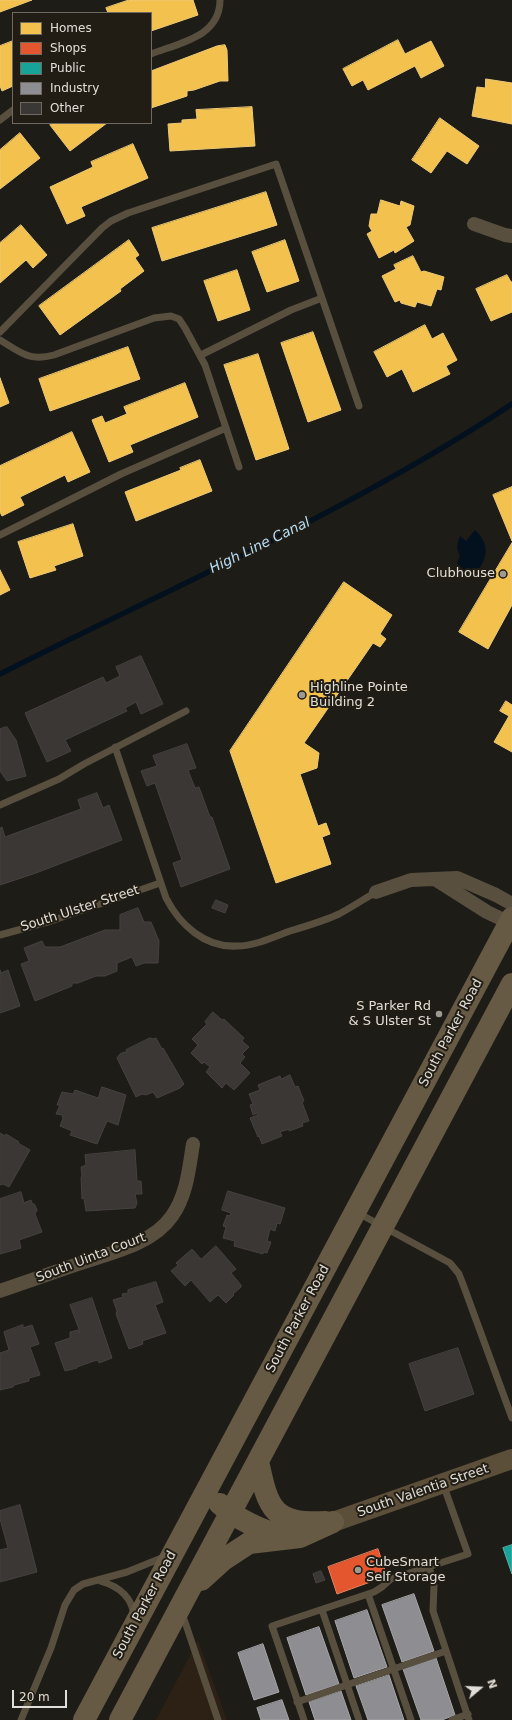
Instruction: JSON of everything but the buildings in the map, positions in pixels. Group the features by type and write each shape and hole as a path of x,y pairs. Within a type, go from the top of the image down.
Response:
{"main road":[{"name":"South Parker Road","path":"84,1720 356,1212 511,918"},
{"path":"120,1720 512,984"},
{"path":"258,1461 267,1499 278,1513 298,1522 334,1522"},
{"path":"210,1483 216,1500 231,1512 270,1532 294,1538"},
{"path":"185,1599 223,1560 249,1543 294,1538 334,1522"}],"street":[{"path":"474,224 512,236"},
{"path":"436,879 487,912 511,918"},
{"path":"376,892 411,880 462,879 511,918"},
{"name":"South Uinta Court","path":"0,1291 125,1248 157,1231 172,1218 181,1200 186,1185 193,1144"},
{"name":"South Valentia Street","path":"334,1522 512,1459"}],"lane":[{"path":"152,54 206,31 216,19 220,8 220,0"},
{"path":"0,120 12,111"},
{"path":"0,332 102,228 111,221 128,213 276,164 359,406"},
{"path":"201,355 291,310 322,298"},
{"path":"0,340 26,356 44,358 146,320 163,316 171,316 182,322 201,355 239,467"},
{"path":"0,534 121,474 226,428"},
{"path":"0,805 59,779 115,747 186,711"},
{"path":"115,747 160,883 171,908 184,925 204,939 223,945 237,946 261,941 332,917 376,892"},
{"name":"South Ulster Street","path":"0,935 51,921 160,883"},
{"path":"356,1212 450,1263 456,1270 464,1287 512,1418"},
{"path":"304,1720 272,1626 368,1594 382,1587 391,1579 468,1554 443,1483"},
{"path":"21,1720 45,1663 67,1600 78,1587 144,1566 175,1550"},
{"path":"429,1567 434,1584 433,1610 468,1717 452,1720"},
{"path":"100,1581 114,1585 124,1592 132,1608 134,1627"},
{"path":"368,1594 411,1720"},
{"path":"185,1599 218,1720"},
{"path":"322,1610 359,1720"},
{"path":"297,1702 446,1651"}],"shaded area":[{"path":"198,1640 227,1720 156,1720"}],"water":[{"path":"475,530 483,539 486,554 479,569 464,571 457,563 460,556 457,549 458,542 460,536 466,541"}],"waterway":[{"name":"High Line Canal","path":"0,674 325,514 451,443 512,404"}],"place":[{"name":"Clubhouse","path":"503,574"},
{"name":"Highline Pointe Building 2","path":"302,695"},
{"name":"S Parker Rd & S Ulster St","path":"439,1014"},
{"name":"CubeSmart Self Storage","path":"358,1570"}]}
